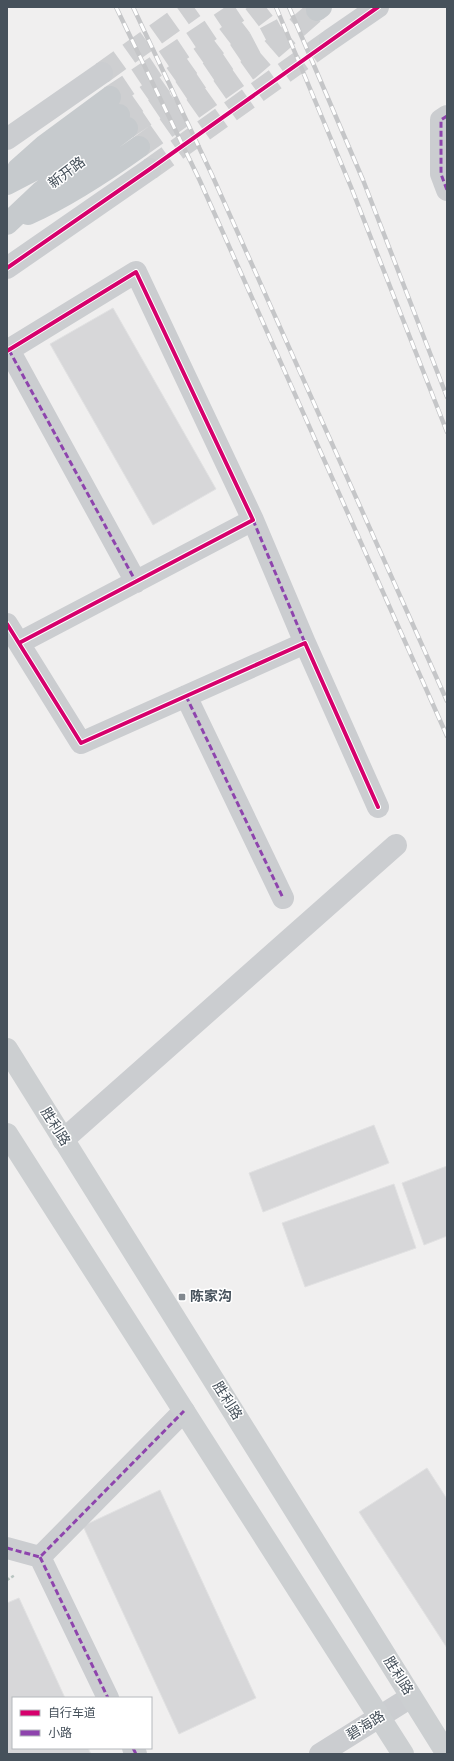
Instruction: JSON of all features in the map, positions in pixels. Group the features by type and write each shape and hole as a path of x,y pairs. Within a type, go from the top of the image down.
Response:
{"main road":[{"path":"7,179 45,145 119,113"},
{"name":"新开路","path":"7,184 57,158 119,113"},
{"name":"新开路","path":"9,223 119,113"},
{"name":"新开路","path":"9,223 51,203 108,169 139,147"},
{"name":"胜利路","path":"7,1049 447,1754"},
{"path":"7,1134 403,1754"}],"street":[{"path":"330,40 378,7"},
{"path":"7,139 102,73"},
{"path":"447,116 441,120 440,174 447,190"},
{"path":"7,268 150,169"},
{"path":"136,582 8,351 136,272 253,520 305,643 378,807"},
{"path":"19,643 253,520"},
{"path":"7,624 81,743 305,643"},
{"path":"186,696 283,898"},
{"path":"63,1140 396,845"},
{"path":"40,1557 184,1411"},
{"path":"7,1548 40,1557 108,1697"},
{"name":"碧海路","path":"320,1754 411,1697"}],"building":[{"path":"113,308 216,489 153,525 50,344"},
{"path":"374,1125 389,1163 263,1212 249,1173"},
{"path":"447,1166 447,1236 424,1245 402,1183"},
{"path":"394,1184 416,1248 305,1287 282,1223"},
{"path":"427,1468 447,1499 447,1648 359,1512"},
{"path":"160,1490 256,1698 179,1734 83,1526"},
{"path":"19,1598 65,1697 12,1697 12,1749 88,1749 91,1754 7,1754 7,1603"}],"tunnel":[{"path":"102,73 194,7"},
{"path":"110,97 245,7"},
{"path":"119,115 201,57 266,7"},
{"path":"139,147 249,69 317,10"},
{"path":"127,128 242,50 282,29"},
{"path":"150,169 330,40"}],"railway":[{"path":"116,7 200,181 447,736"},
{"path":"133,7 212,175 447,701"},
{"path":"276,7 351,187 447,432"},
{"path":"289,7 363,180 447,397"}],"marked path":[{"path":"447,116 441,120 441,174 447,190"},
{"path":"9,350 136,582"},
{"path":"253,520 305,643"},
{"path":"186,696 283,898"},
{"path":"7,1548 40,1557 184,1411"},
{"path":"40,1557 108,1697"},
{"path":"134,1749 136,1754"}],"cycle path":[{"path":"7,268 150,169 378,7"},
{"path":"7,351 136,272 253,520 19,643"},
{"path":"7,624 81,743 305,643 378,807"}],"place":[{"name":"陈家沟","path":"182,1297"}]}
